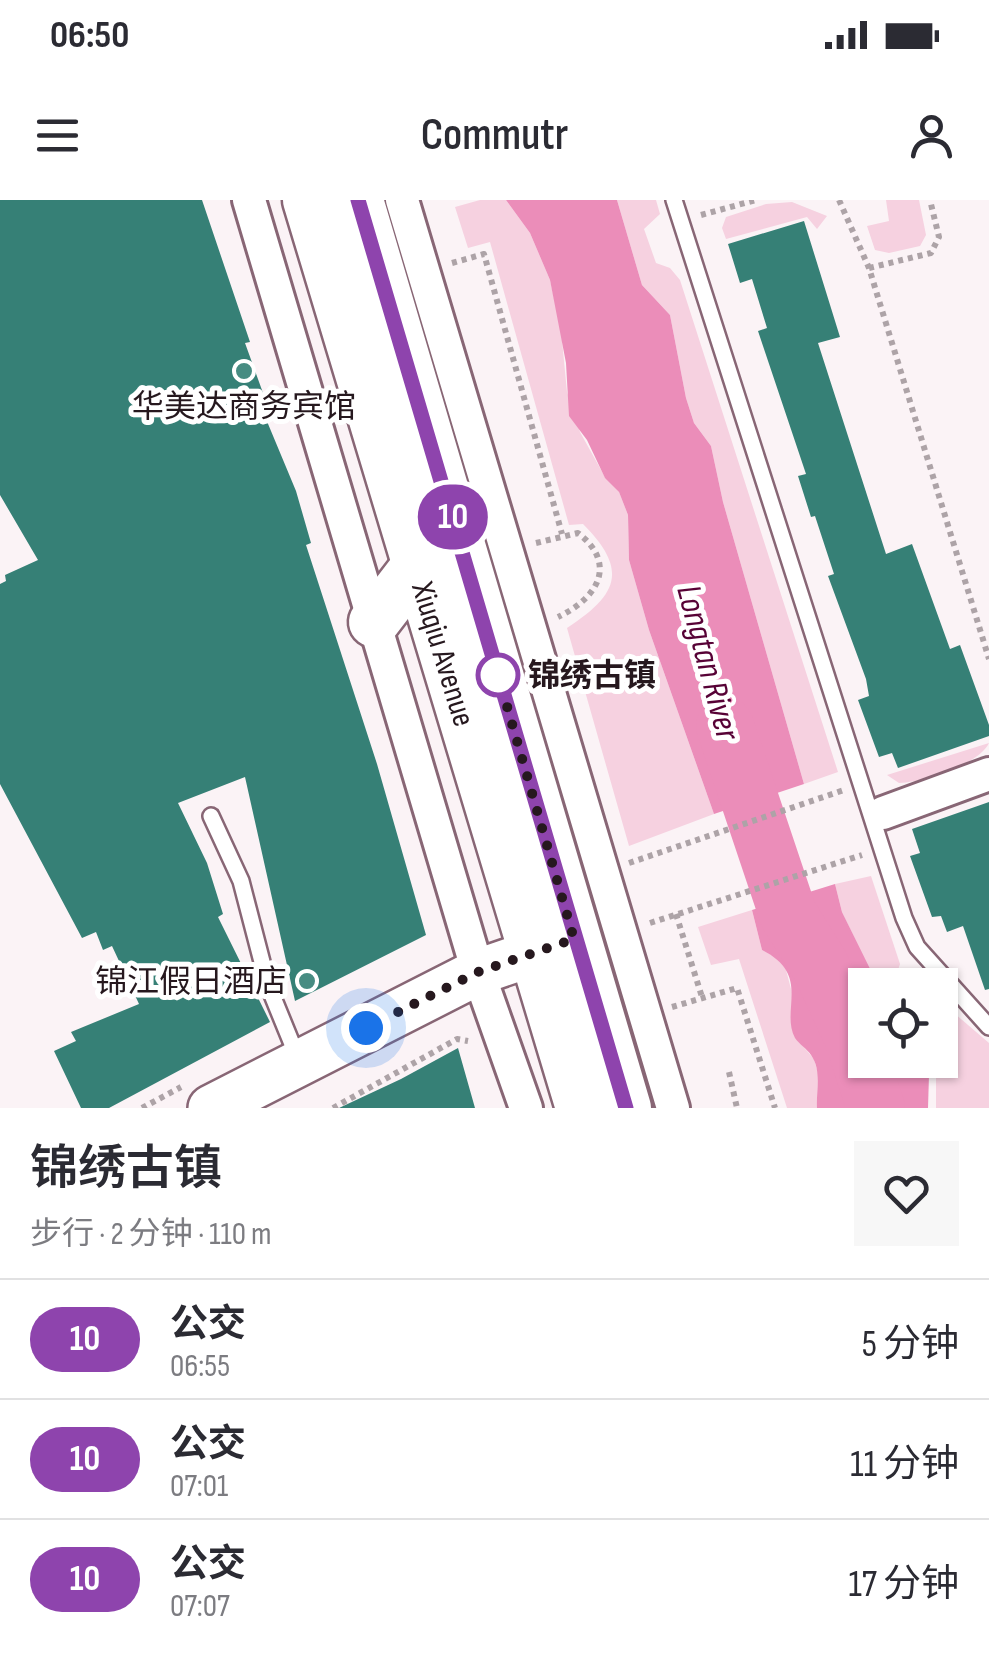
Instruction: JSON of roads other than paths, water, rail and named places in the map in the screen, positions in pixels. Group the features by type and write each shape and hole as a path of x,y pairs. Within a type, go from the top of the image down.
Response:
{"main road":[{"name":"Xiuqiu Avenue","path":"308,200 418,566 558,958 626,1108"},
{"name":"Xiuqiu Avenue","path":"358,200 558,958 581,1108"},
{"path":"374,622 418,566"},
{"path":"210,1108 299,1061 558,958"},
{"path":"272,1108 484,985"}],"street":[{"path":"249,200 484,985 526,1108"},
{"path":"402,200 673,1108"},
{"path":"883,813 989,774"}],"lane":[{"path":"674,200 904,918 918,947 989,1027"},
{"path":"212,816 242,882 268,985 299,1061"}],"water":[{"path":"506,200 617,200 642,285 670,315 686,398 694,423 711,446 723,502 804,784 714,814 649,630 629,560 628,515 619,492 605,478 587,440 569,416 566,363 550,280 530,233"},
{"path":"835,884 842,912 870,968 848,968 848,1078 929,1078 928,1108 817,1108 816,1067 791,1027 790,981 777,960 762,950 752,910"}],"waterway":[{"name":"Longtan River","path":"725,726 788,914 821,967 853,1037 876,1108"}],"place":[{"name":"华美达商务宾馆","path":"244,371"},
{"name":"锦绣古镇","path":"498,675"},
{"name":"锦江假日酒店","path":"307,981"}]}
